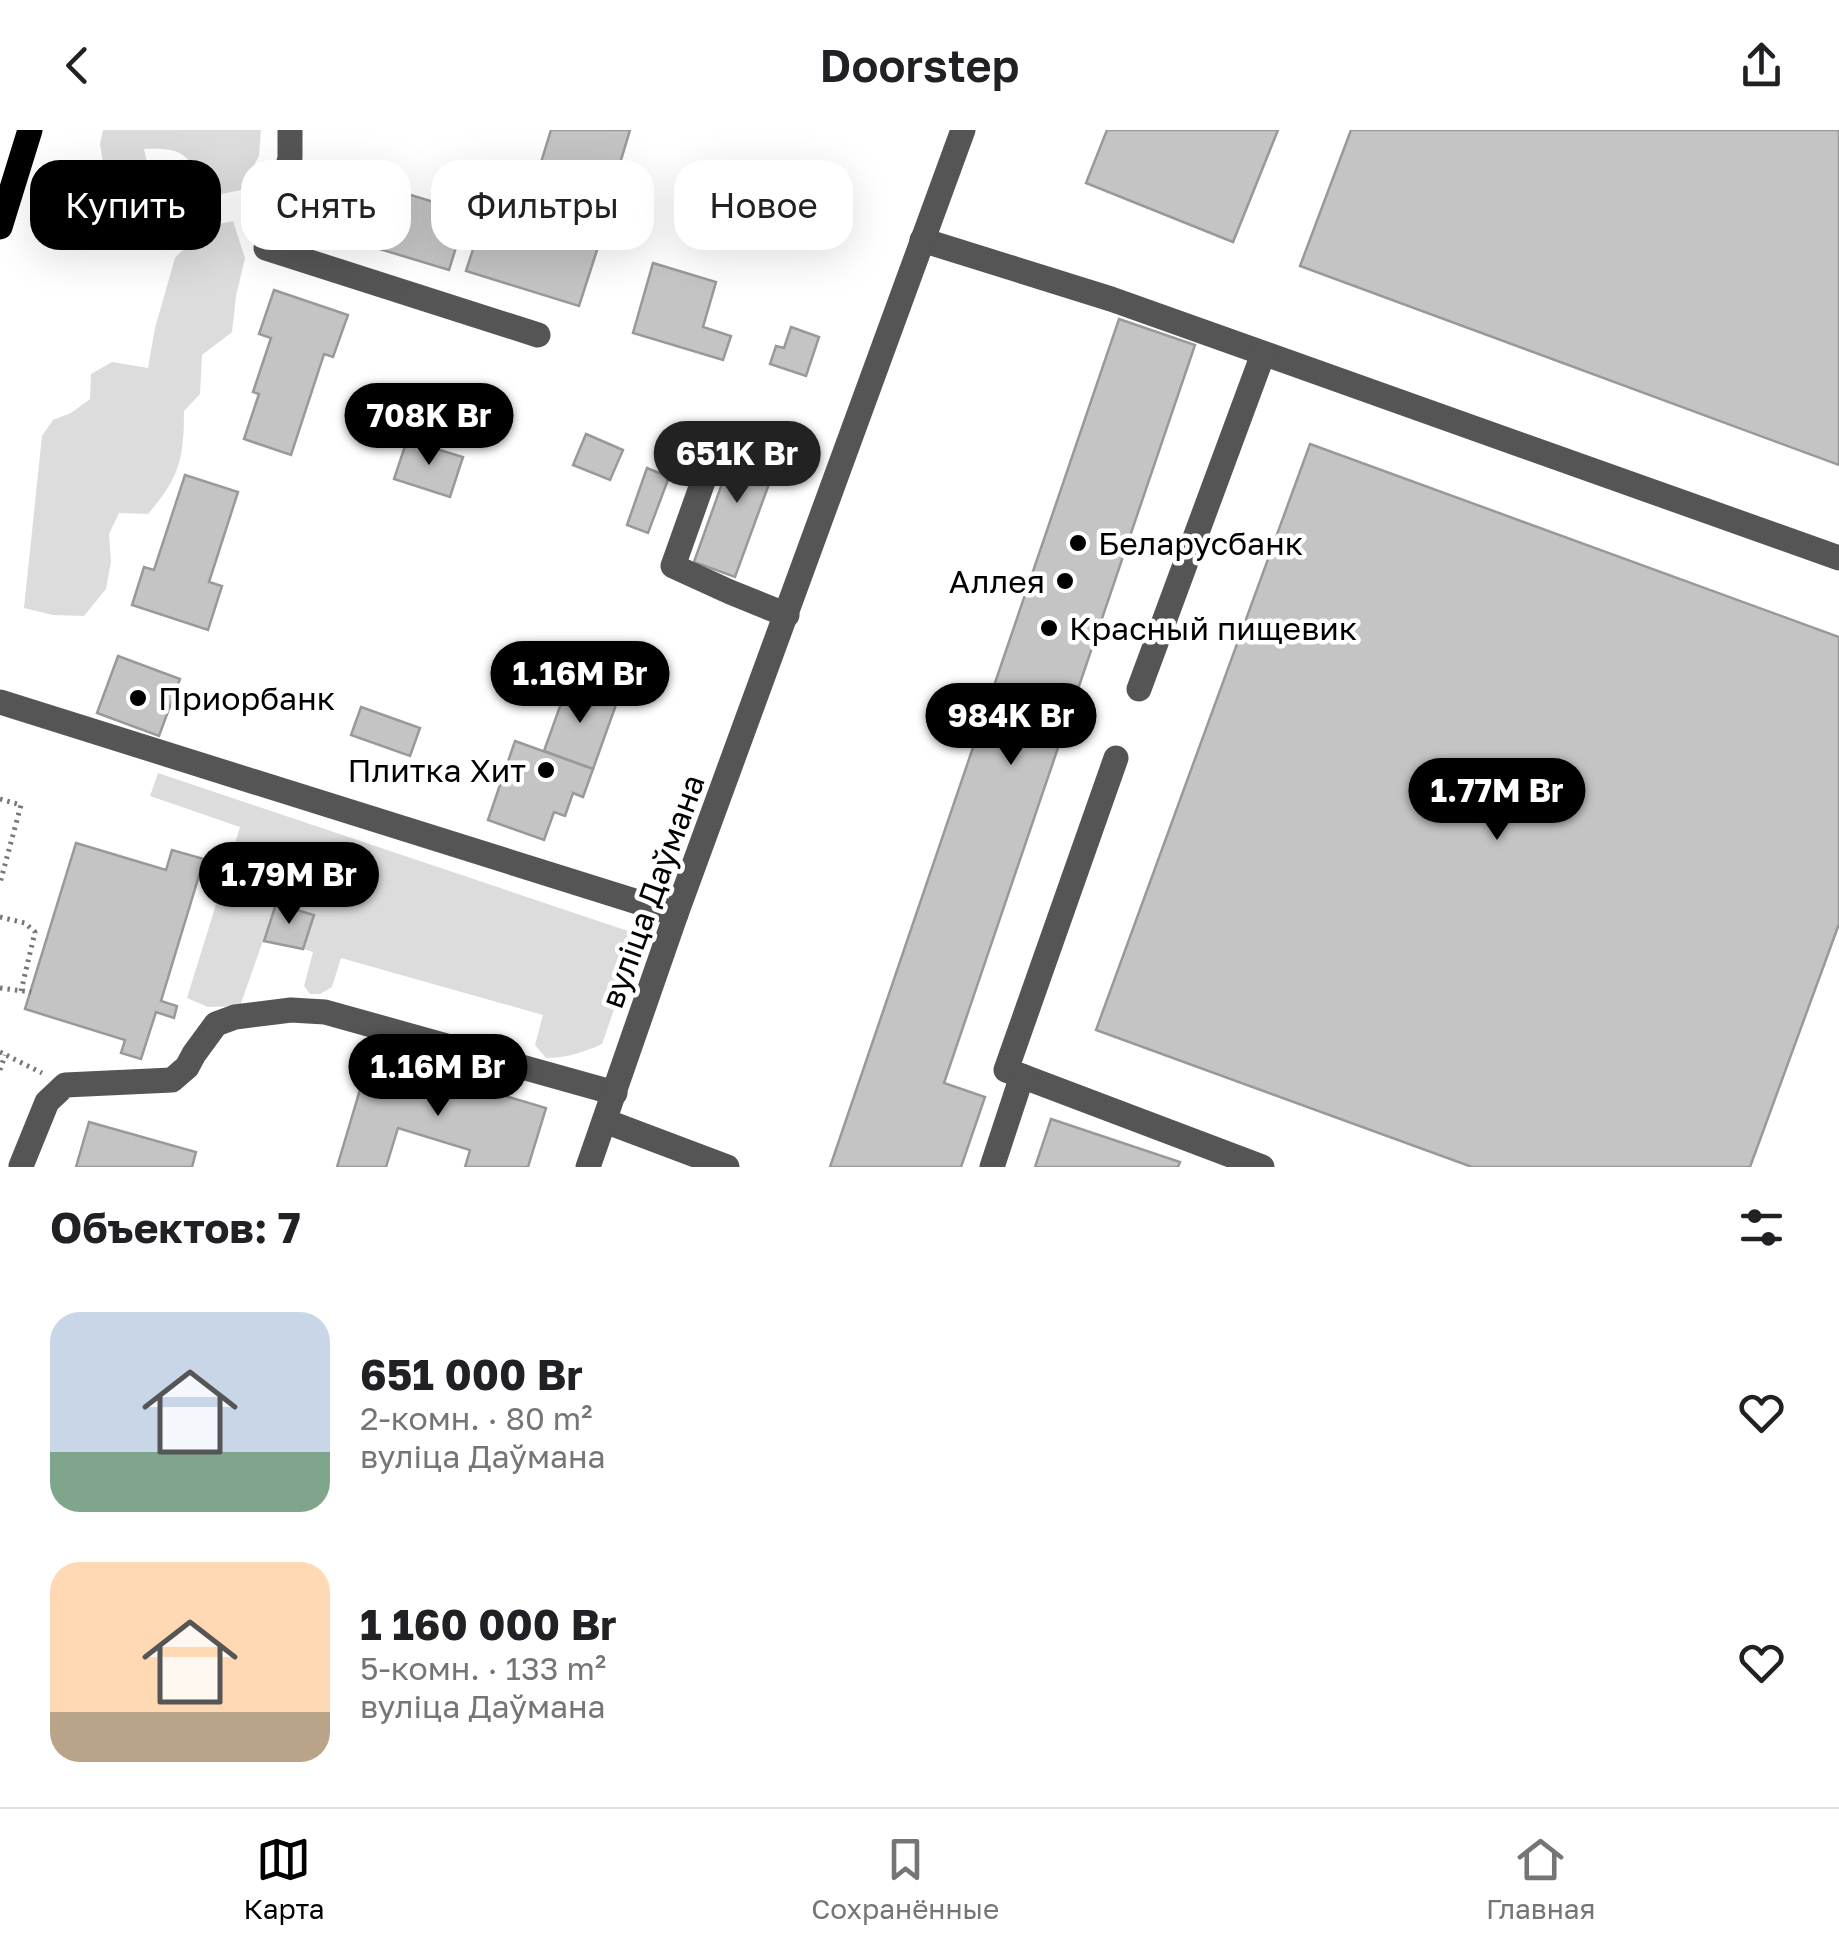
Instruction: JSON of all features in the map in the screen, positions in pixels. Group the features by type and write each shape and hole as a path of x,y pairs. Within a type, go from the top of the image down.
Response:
{"main road":[{"path":"0,227 30,130"}],"street":[{"path":"290,130 290,158 266,248 538,335"},
{"name":"вуліца Даўмана","path":"588,1167 676,914 963,130"},
{"path":"922,240 1111,299 1839,558"},
{"path":"1139,688 1264,354"},
{"path":"706,476 673,566 786,615"},
{"path":"0,702 676,914"},
{"path":"1116,758 1006,1070 1262,1167"},
{"path":"22,1166 47,1102 65,1085 172,1080 187,1068 216,1024 234,1017 291,1010 325,1012 615,1094"},
{"path":"992,1167 1022,1076"},
{"path":"605,1121 727,1167"}],"path":[{"path":"0,799 21,805 0,883"},
{"path":"0,917 25,923 35,932 22,991"},
{"path":"0,988 31,992"},
{"path":"0,1070 2,1053 65,1085"}],"shaded area":[{"path":"103,130 261,130 257,160 241,160 241,190 221,194 221,160 188,160 172,150 144,149 147,160 102,160"},
{"path":"233,221 245,258 232,332 202,355 200,394 184,411 183,442 173,478 148,514 119,513 109,534 111,562 106,589 84,616 53,615 24,608 42,436 53,420 90,399 91,374 112,362 148,368 175,258 183,250 221,250 221,224"},
{"path":"158,773 640,935 602,1044 575,1054 546,1058 535,1045 543,1015 341,958 332,987 320,994 310,994 304,986 313,952 303,949 313,916 276,904 240,1006 208,1007 187,998 240,827 150,796"}],"building":[{"path":"551,130 630,130 621,160 542,160"},
{"path":"1107,130 1278,130 1233,242 1086,183"},
{"path":"1351,130 1839,130 1839,465 1300,266"},
{"path":"411,195 431,201 431,250 455,250 449,270 383,250 411,250"},
{"path":"473,250 597,250 579,306 466,271"},
{"path":"653,263 716,282 703,327 731,336 723,360 633,333"},
{"path":"274,290 348,315 333,357 324,354 291,455 244,439 259,394 253,392 271,338 259,334"},
{"path":"1119,319 1195,345 944,1083 985,1097 961,1167 830,1167"},
{"path":"791,327 819,337 806,376 770,364 776,346 784,348"},
{"path":"586,434 623,450 610,480 573,465"},
{"path":"739,436 781,451 735,577 694,562"},
{"path":"407,440 463,457 450,497 394,479"},
{"path":"1310,444 1839,637 1839,924 1750,1167 1472,1167 1096,1030"},
{"path":"647,468 669,477 648,533 627,525"},
{"path":"185,475 238,492 209,582 222,586 208,630 132,605 144,567 154,570"},
{"name":"Приорбанк","path":"118,656 180,679 159,736 97,713"},
{"path":"568,684 617,702 593,769 544,751"},
{"path":"361,707 420,728 410,756 351,735"},
{"path":"515,741 593,769 583,797 573,793 565,816 554,812 544,840 488,820"},
{"path":"76,843 166,870 172,850 204,859 161,1001 177,1006 174,1018 156,1012 141,1059 121,1053 125,1040 25,1009"},
{"path":"276,904 314,915 303,949 264,941"},
{"path":"370,1056 546,1108 528,1167 465,1167 470,1150 398,1128 386,1167 337,1167"},
{"path":"1051,1119 1180,1162 1178,1167 1035,1167"},
{"path":"89,1122 196,1152 192,1167 76,1167"}],"place":[{"name":"Беларусбанк","path":"1078,543"},
{"name":"Аллея","path":"1065,581"},
{"name":"Красный пищевик","path":"1049,628"},
{"name":"Приорбанк","path":"138,698"},
{"name":"Плитка Хит","path":"546,770"}]}
